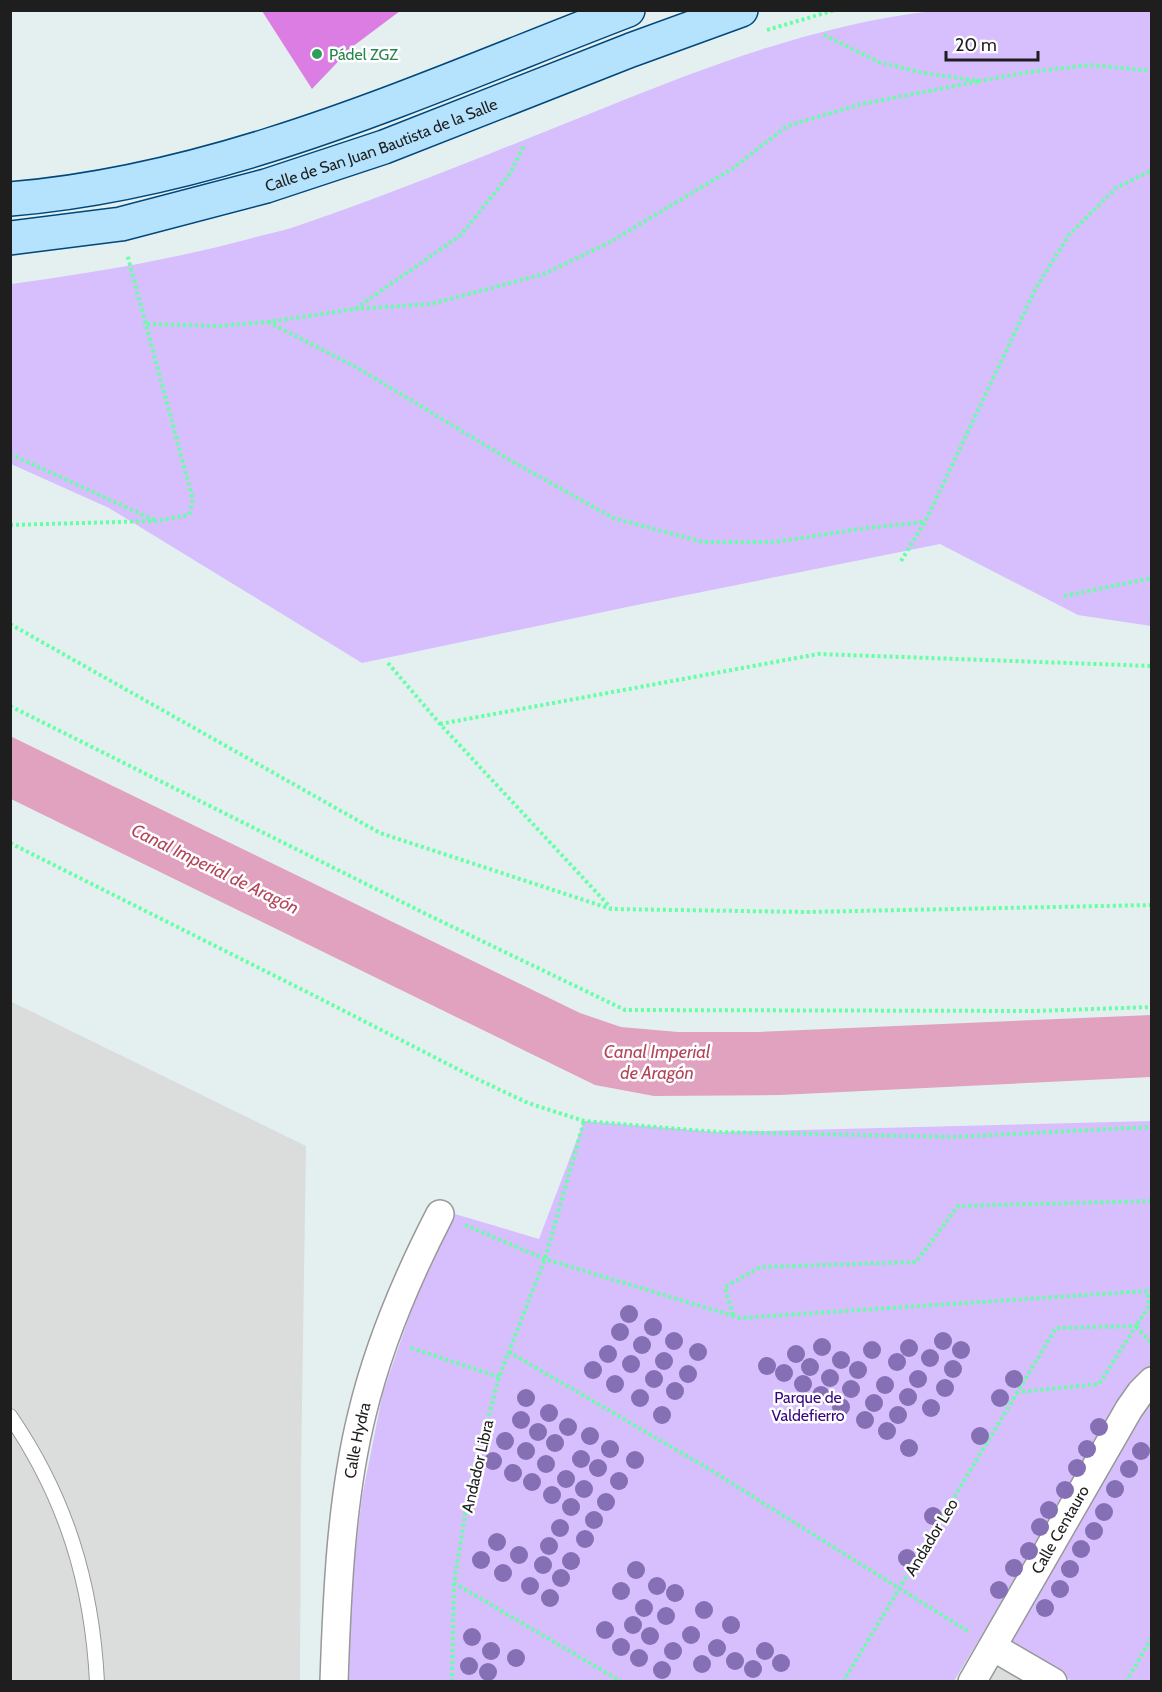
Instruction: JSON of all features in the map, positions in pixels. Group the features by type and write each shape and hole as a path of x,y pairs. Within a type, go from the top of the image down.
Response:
{"main road":[{"path":"10,199 123,182 186,169 254,150 396,101 628,10"},
{"name":"Calle de San Juan Bautista de la Salle","path":"10,238 121,224 266,186 384,147 631,50 741,10"}],"street":[{"name":"Calle Hydra","path":"334,1682 337,1596 348,1492 362,1414 386,1339 419,1254 440,1214"},
{"name":"Calle Centauro","path":"972,1682 1129,1409 1152,1381"},
{"path":"993,1647 1053,1682"}],"lane":[{"path":"10,1416 48,1477 68,1524 88,1597 95,1638 97,1682"}],"path":[{"path":"824,35 879,62 923,73 980,81"},
{"path":"147,324 220,326 268,322 355,309 431,304 544,274 610,242 732,169 788,126 862,104 1029,72 1090,65 1152,72"},
{"path":"355,309 461,235 510,175 525,144"},
{"path":"901,561 925,522 1036,288 1069,235 1116,188 1152,170"},
{"path":"10,525 155,521 189,515 194,500 125,249"},
{"path":"268,322 356,367 508,459 613,518 703,542 776,542 866,528 925,522"},
{"path":"10,454 155,521"},
{"path":"1064,596 1152,578"},
{"path":"10,624 380,833 611,909 806,912 1152,905"},
{"path":"440,724 818,654 1152,666"},
{"path":"388,663 440,724 611,909"},
{"path":"10,706 428,915 625,1010 1034,1011 1152,1007"},
{"path":"10,843 477,1080 528,1103 584,1121 718,1132 953,1137 1152,1127"},
{"name":"Andador Libra","path":"452,1682 454,1582 469,1490 499,1377 545,1259 584,1121"},
{"path":"733,1316 725,1287 760,1267 916,1262 958,1206 1152,1201"},
{"path":"440,1214 545,1259 740,1318 1149,1291 1149,1306 1099,1384 1019,1392"},
{"path":"1136,1326 1152,1344"},
{"name":"Andador Leo","path":"843,1682 1056,1328 1136,1326"},
{"path":"386,1339 499,1377"},
{"path":"509,1352 704,1466 993,1647"},
{"path":"454,1582 622,1682"},
{"path":"1126,1682 1152,1637"}],"shaded area":[{"name":"Pádel ZGZ","path":"262,11 400,11 352,47 312,89"},
{"path":"10,1001 306,1146 300,1681 11,1681"},
{"path":"992,1646 1052,1682 971,1682"}],"green space":[{"path":"933,11 1151,11 1151,626 1078,615 940,544 362,663 109,508 11,464 11,284 160,260 288,229 415,183 644,92 766,48 848,26"},
{"name":"Parque de Valdefierro","path":"584,1121 718,1132 1151,1121 1151,1681 1072,1681 986,1628 954,1681 349,1682 351,1591 362,1497 383,1392 415,1300 455,1214 539,1239"}],"water":[{"name":"Canal Imperial de Aragón","path":"10,736 580,1013 621,1027 678,1032 758,1032 1151,1015 1151,1077 780,1095 654,1096 595,1085 11,799"}],"place":[{"name":"Pádel ZGZ","path":"317,54"}]}
